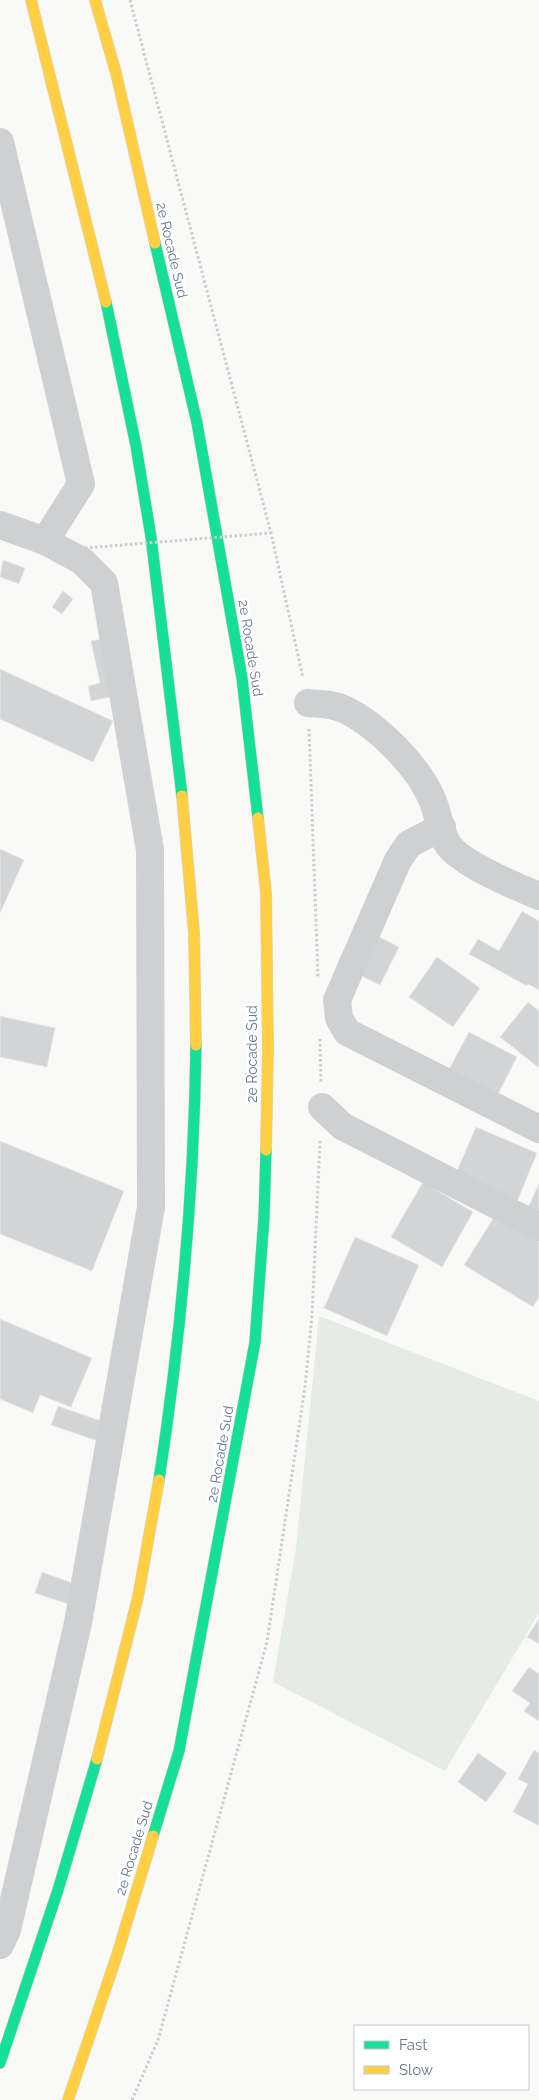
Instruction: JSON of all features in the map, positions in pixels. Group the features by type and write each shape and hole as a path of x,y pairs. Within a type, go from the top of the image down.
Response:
{"highway":[{"path":"0,2063 34,1968 86,1795 138,1596 160,1480 178,1333 189,1216 196,987 187,844 172,688 149,526 123,384 91,242 31,0"},
{"name":"2e Rocade Sud","path":"68,2100 117,1955 179,1751 220,1539 254,1342 264,1217 268,1049 266,893 242,678 197,423 116,73 95,0"}],"street":[{"path":"0,142 81,484 45,541"},
{"path":"0,524 45,541 82,561 104,583 150,850 151,1207 78,1624 7,1930 0,1945"},
{"path":"308,703 330,704 346,710 403,753 432,798 448,844 468,860 502,880 539,896"},
{"path":"442,827 409,844 398,860 337,1000 338,1018 347,1032 539,1129"},
{"path":"322,1108 342,1126 539,1227"}],"path":[{"path":"85,548 271,533"}],"shaded area":[{"path":"319,1316 539,1401 539,1613 445,1771 273,1682 296,1548"}],"building":[{"path":"3,560 25,568 19,584 0,577"},
{"path":"63,591 73,599 62,614 52,607"},
{"path":"108,638 120,695 91,701 88,686 100,683 91,641"},
{"path":"0,669 113,721 93,762 0,719"},
{"path":"0,849 24,860 0,913"},
{"path":"522,911 539,921 539,990 528,984 527,986 469,954 478,939 499,951"},
{"path":"377,936 399,947 380,985 358,974"},
{"path":"437,957 480,988 453,1027 409,997"},
{"path":"528,1002 539,1011 539,1068 500,1037"},
{"path":"0,1016 55,1028 47,1067 0,1057"},
{"path":"469,1032 517,1057 495,1100 446,1075"},
{"path":"476,1127 537,1153 516,1204 454,1178"},
{"path":"0,1141 124,1191 92,1271 0,1234"},
{"path":"423,1182 473,1212 442,1267 391,1237"},
{"path":"539,1184 539,1221 525,1214"},
{"path":"496,1214 539,1240 539,1297 533,1307 464,1265"},
{"path":"355,1237 419,1265 387,1336 324,1308"},
{"path":"0,1319 92,1358 71,1407 40,1395 33,1413 0,1399"},
{"path":"58,1406 104,1422 98,1441 51,1425"},
{"path":"42,1572 75,1584 68,1604 35,1593"},
{"path":"539,1619 539,1644 527,1637"},
{"path":"529,1667 539,1674 539,1721 524,1711 530,1703 512,1691"},
{"path":"534,1750 539,1753 539,1826 513,1812 528,1784 518,1779"},
{"path":"478,1753 507,1773 486,1802 458,1782"}],"traffic: fast":[{"path":"155,243 197,423 242,678 258,818"},
{"path":"106,302 136,446 151,537 182,796"},
{"path":"159,1480 174,1372 185,1263 195,1099 196,1045"},
{"path":"153,1836 179,1751 255,1342 264,1217 266,1150"},
{"path":"0,2063 58,1890 97,1759"}],"traffic: slow":[{"path":"31,0 106,302"},
{"path":"95,0 116,73 155,243"},
{"path":"182,796 194,933 196,1045"},
{"path":"258,818 266,893 268,1049 266,1150"},
{"path":"97,1759 138,1597 159,1480"},
{"path":"68,2100 117,1955 153,1836"}]}
